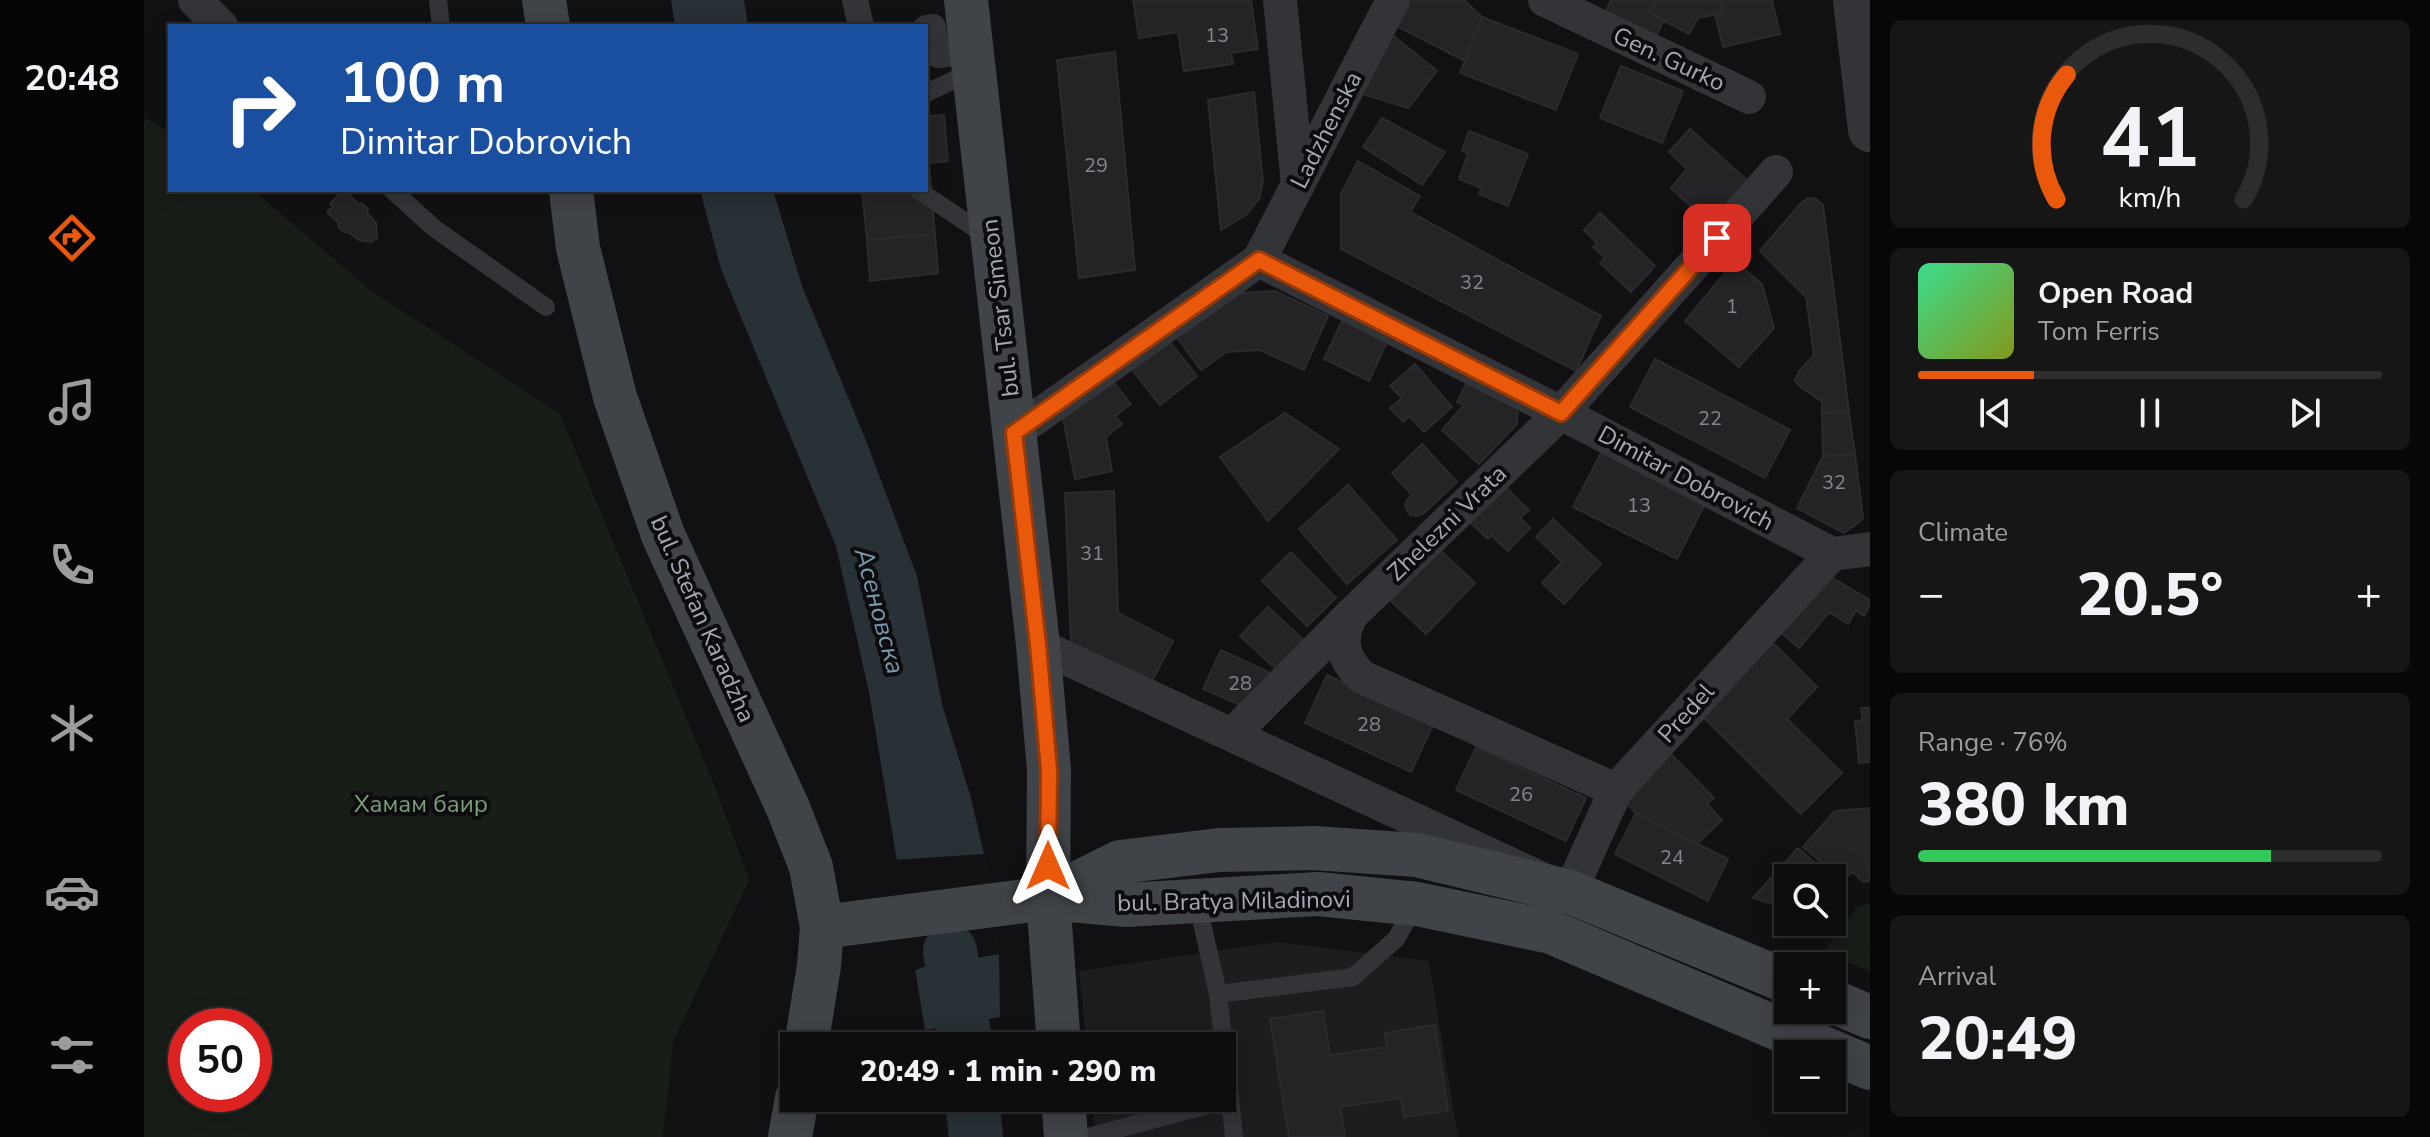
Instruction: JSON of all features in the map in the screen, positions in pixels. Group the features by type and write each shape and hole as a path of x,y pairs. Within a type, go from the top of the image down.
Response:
{"main road":[{"path":"544,0 548,24"},
{"name":"bul. Tsar Simeon","path":"966,0 1038,645 1049,770 1048,898 1058,1032"},
{"name":"bul. Stefan Karadzha","path":"571,192 578,248 615,397 663,535 788,808 811,867 822,927 808,1032"},
{"name":"bul. Bratya Miladinovi","path":"1048,898 1120,862 1219,850 1314,848 1417,855 1570,892 1774,976"},
{"name":"bul. Bratya Miladinovi","path":"822,927 1048,898 1126,905 1318,894 1417,904 1551,932 1870,1068"},
{"path":"790,1137 794,1112"},
{"path":"1064,1112 1066,1137"}],"street":[{"path":"195,0 219,24"},
{"path":"855,0 861,24"},
{"path":"1280,0 1298,185"},
{"name":"Ladzhenska","path":"1259,260 1393,0"},
{"name":"Gen. Gurko","path":"1545,0 1749,97"},
{"path":"1855,0 1870,130"},
{"path":"928,28 933,27 938,55 972,61"},
{"name":"Zhelezni Vrata","path":"1232,735 1352,614 1561,413 1776,172"},
{"path":"1014,433 1259,260"},
{"name":"Dimitar Dobrovich","path":"1259,260 1832,554"},
{"path":"1832,554 1870,549"},
{"name":"Predel","path":"1570,892 1616,790 1832,554"},
{"path":"1352,614 1343,636 1343,649 1353,669 1362,677 1616,790"},
{"name":"bul. Bratya Miladinovi","path":"1038,645 1570,892"}],"lane":[{"path":"438,0 441,24"},
{"path":"928,92 972,61"},
{"path":"394,192 434,228 546,307"},
{"path":"921,192 992,240"},
{"path":"1197,901 1218,994 1222,1032"},
{"path":"1218,994 1353,977 1396,939 1417,904"},
{"path":"1088,1137 1181,1112"},
{"path":"1231,1112 1234,1137"}],"shaded area":[{"path":"1278,942 1429,961 1458,1137 1096,1137 1093,1112 1236,1112 1236,1032 1086,1032 1079,971"}],"green space":[{"name":"Хамам баир","path":"144,118 168,130 168,192 255,192 370,290 560,414 717,792 749,880 673,1042 663,1137 144,1137"},
{"path":"1870,903 1870,972 1846,961 1846,952 1824,951 1835,936 1846,936 1846,922 1858,906"}],"water":[{"path":"671,0 744,0 748,24 675,24"},
{"path":"701,192 774,192 802,286 867,443 917,576 942,704 971,798 984,854 999,954 1000,1017 925,1030 869,692 836,546 721,269"}],"pier":[{"path":"984,854 999,954 923,967 912,972 893,860"}],"building":[{"path":"1133,0 1251,0 1258,49 1231,53 1233,64 1184,71 1178,32 1139,38"},
{"path":"1400,0 1464,0 1482,17 1465,61 1389,22"},
{"path":"1611,0 1656,0 1649,13 1664,20 1652,45 1602,19"},
{"path":"1656,0 1721,0 1723,13 1698,18 1689,34 1649,13"},
{"path":"1721,0 1772,0 1780,34 1723,47 1715,14 1723,13"},
{"path":"1482,17 1578,54 1556,110 1460,73"},
{"path":"1385,29 1437,71 1408,108 1353,91"},
{"path":"1115,52 1135,270 1079,278 1057,60"},
{"path":"1621,66 1683,91 1662,143 1600,118"},
{"path":"1254,92 1263,181 1259,199 1246,215 1221,230 1208,100"},
{"path":"944,115 948,161 929,163 935,234 867,240 862,192 928,192 928,116"},
{"path":"1382,118 1445,152 1422,185 1363,147"},
{"path":"1690,129 1749,182 1710,224 1671,188 1687,169 1669,152"},
{"path":"1469,131 1528,154 1508,206 1479,194 1481,188 1459,179 1468,153 1462,151"},
{"path":"1358,161 1420,196 1410,212 1601,316 1576,371 1341,249 1341,194"},
{"path":"347,192 358,204 362,203 368,209 367,213 376,223 377,238 371,242 344,232 328,213 333,207 330,204 339,194 342,197"},
{"path":"1808,198 1816,199 1823,205 1849,412 1822,413 1822,402 1795,380 1814,355 1806,297 1760,251"},
{"path":"1600,213 1655,266 1631,292 1600,263 1605,258 1593,247 1597,243 1584,230"},
{"path":"935,234 938,273 870,281 867,240"},
{"path":"1735,261 1762,284 1774,328 1739,367 1685,321"},
{"path":"1275,291 1328,316 1304,370 1260,350 1226,352 1201,370 1173,332 1224,294"},
{"path":"1343,319 1388,340 1369,381 1324,359"},
{"path":"1166,337 1197,376 1160,405 1129,366"},
{"path":"1655,359 1790,430 1765,478 1630,407"},
{"path":"1415,364 1452,407 1424,432 1409,416 1403,422 1390,408 1402,398 1390,386"},
{"path":"1105,372 1131,404 1115,416 1122,424 1106,437 1112,471 1075,479 1061,408"},
{"path":"1467,382 1518,407 1517,424 1479,464 1442,430 1464,405 1457,402"},
{"path":"1849,412 1855,454 1823,456 1822,413"},
{"path":"1285,413 1339,449 1268,521 1220,457"},
{"path":"1422,444 1457,482 1417,516 1410,515 1405,506 1412,495 1392,473"},
{"path":"1602,451 1705,504 1677,559 1573,507"},
{"path":"1855,454 1863,519 1844,533 1797,508 1823,456"},
{"path":"1501,483 1529,510 1520,518 1530,528 1508,551 1491,535 1488,539 1468,520"},
{"path":"1348,485 1397,540 1347,584 1299,529"},
{"path":"1114,491 1118,613 1173,641 1151,683 1071,643 1065,493"},
{"path":"1553,519 1601,564 1564,604 1542,583 1562,562 1536,537"},
{"path":"1440,550 1475,583 1426,634 1391,601"},
{"path":"1291,552 1336,598 1307,626 1262,581"},
{"path":"1824,573 1870,600 1870,605 1864,616 1856,610 1848,624 1829,612 1799,648 1777,629"},
{"path":"1268,607 1304,640 1276,669 1240,636"},
{"path":"1773,643 1817,687 1787,719 1842,773 1801,814 1702,716"},
{"path":"1221,650 1279,677 1252,710 1203,689"},
{"path":"1327,675 1433,725 1411,772 1305,723"},
{"path":"1861,708 1870,708 1870,762 1859,763 1855,721 1863,720"},
{"path":"1476,747 1586,798 1566,841 1456,790"},
{"path":"1666,749 1714,798 1707,804 1722,820 1697,844 1636,813 1618,795"},
{"path":"1870,808 1870,881 1863,882 1853,872 1846,877 1846,864 1823,864 1803,847 1835,811"},
{"path":"1636,813 1728,859 1708,901 1615,854"},
{"path":"1798,848 1816,864 1784,864"},
{"path":"1774,875 1774,905 1753,898"},
{"path":"1323,1011 1330,1055 1387,1047 1385,1033 1435,1025 1448,1111 1404,1117 1401,1098 1340,1107 1345,1137 1289,1137 1270,1019"}],"waterway":[{"name":"Асеновска","path":"950,951 964,1032"},
{"name":"Асеновска","path":"973,1112 976,1137"}],"route":[{"path":"1048,866 1049,770 1014,433 1259,260 1561,413 1717,238"}]}
